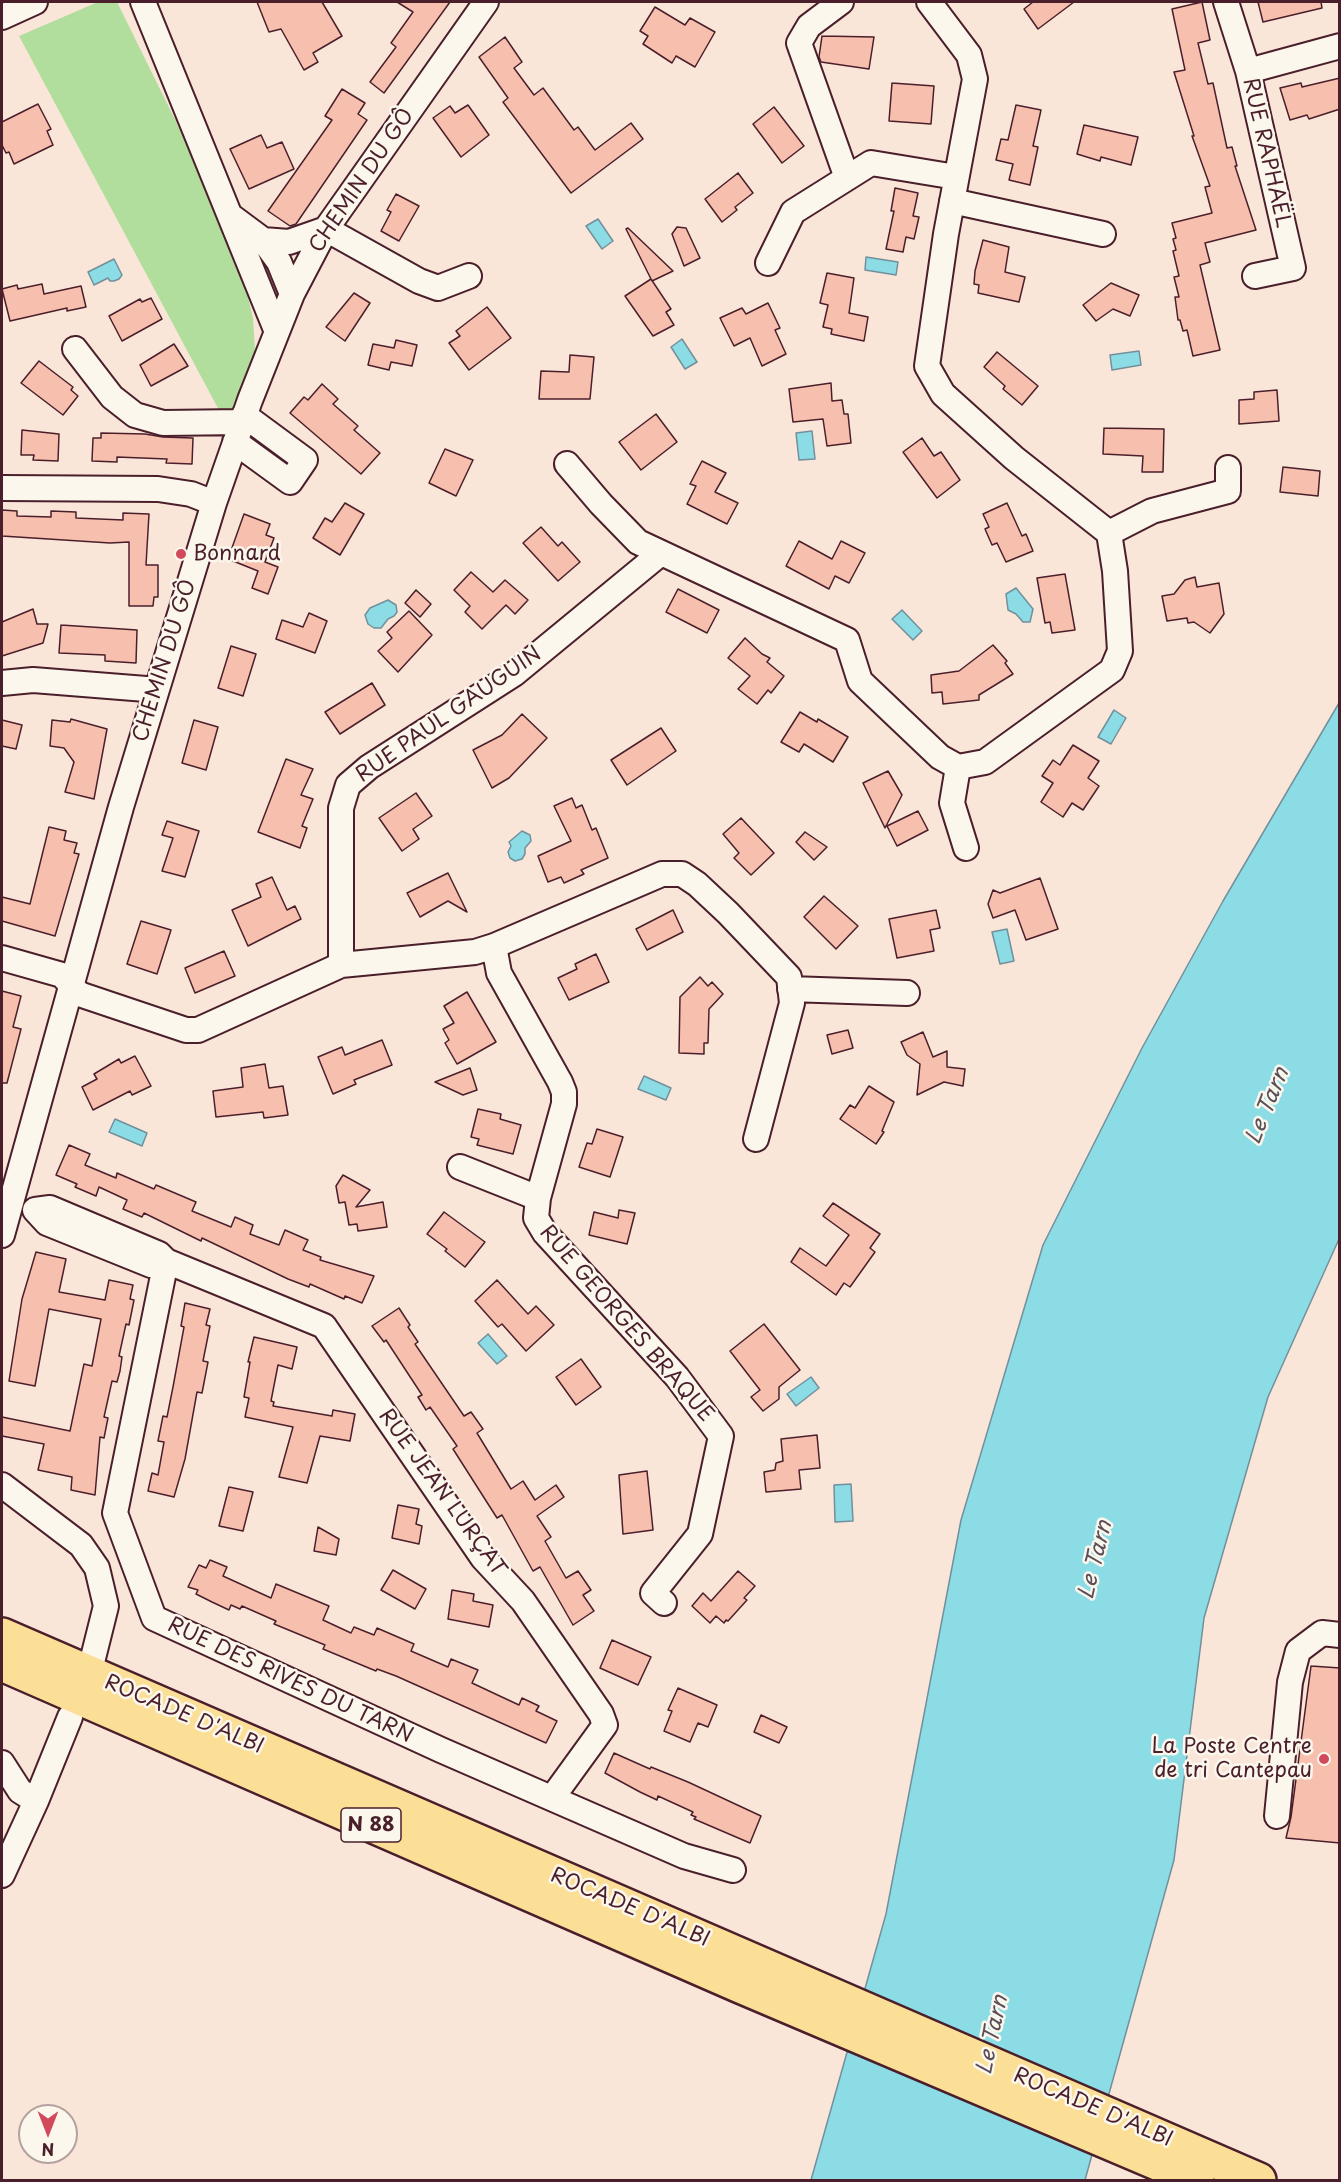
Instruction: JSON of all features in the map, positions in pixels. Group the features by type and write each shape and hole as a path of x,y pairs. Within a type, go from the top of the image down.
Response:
{"highway":[{"name":"ROCADE D'ALBI","path":"2,1635 1197,2181"},
{"name":"ROCADE D'ALBI","path":"2,1664 746,1973 1230,2167 1259,2181"}],"street":[{"path":"2,17 35,2"},
{"path":"144,2 277,332"},
{"name":"CHEMIN DU GÔ","path":"2,1235 6,1196 71,985 156,691 240,426 292,294 326,229 486,2"},
{"path":"841,2 809,26 799,43 847,178"},
{"path":"567,464 638,542 847,640 860,681 940,757 958,767 985,762 1112,670 1120,651 1115,571 1109,533 1014,458 943,394 927,366 956,177 975,79 969,55 929,2"},
{"name":"RUE RAPHAËL","path":"1226,2 1248,71 1293,268 1255,276"},
{"path":"1248,71 1340,46"},
{"path":"768,263 793,212 871,163 956,177"},
{"path":"952,201 1103,234"},
{"path":"232,217 263,240 279,262 292,294"},
{"path":"263,240 289,242 326,229 419,281 438,288 469,276"},
{"path":"75,350 112,397 135,415 163,423 240,426"},
{"path":"1109,533 1152,511 1228,490 1228,468"},
{"path":"2,488 158,489 191,494 214,503"},
{"name":"RUE PAUL GAUGUIN","path":"341,965 341,808 348,785 369,767 514,674 661,553"},
{"path":"2,683 33,680 156,691"},
{"path":"958,767 952,803 966,848"},
{"path":"2,958 62,975 79,994 186,1030 198,1030 341,965 464,953 494,946 662,874 682,874 697,884 728,913 789,976 792,1003 756,1139"},
{"name":"RUE GEORGES BRAQUE","path":"494,946 499,973 564,1092 564,1104 538,1198 536,1218 545,1233 676,1377 721,1436 700,1534 653,1593 664,1603"},
{"path":"790,989 906,993"},
{"name":"RUE GEORGES BRAQUE","path":"460,1167 538,1198"},
{"name":"RUE JEAN LURÇAT","path":"6,1196 35,1210 50,1208 159,1254 166,1261 324,1326 483,1558 523,1601 601,1714 605,1725 552,1798"},
{"name":"RUE DES RIVES DU TARN","path":"166,1261 115,1513 154,1618 441,1750 684,1856 734,1870"},
{"path":"2,1485 81,1545 98,1568 106,1606 93,1658"},
{"path":"1277,1816 1290,1682 1298,1652 1322,1633 1340,1635"},
{"path":"2,1875 36,1801 70,1717"},
{"path":"2,1763 20,1791 36,1801"}],"green space":[{"path":"98,2 117,2 194,158 245,285 253,318 255,351 234,410 220,412 19,36"}],"water":[{"path":"598,219 613,241 602,249 586,226"},
{"path":"866,257 898,262 896,275 865,270"},
{"path":"114,259 122,275 119,279 110,281 108,278 94,285 88,272"},
{"path":"682,339 697,362 685,369 671,347"},
{"path":"1139,351 1141,365 1112,370 1110,355"},
{"path":"812,431 815,459 799,460 796,433"},
{"path":"1016,588 1033,609 1030,622 1023,622 1016,614 1008,610 1006,594"},
{"path":"388,600 396,605 397,612 381,628 374,628 368,624 365,615 370,608"},
{"path":"902,610 922,631 913,640 892,619"},
{"name":"Le Tarn","path":"1339,703 1339,1239 1268,1397 1204,1618 1174,1860 1085,2180 811,2180 886,1914 961,1520 1043,1245 1142,1048 1223,901"},
{"path":"1114,710 1126,718 1111,744 1098,737"},
{"path":"522,831 530,835 531,841 525,848 522,859 515,861 510,858 508,852 511,846 509,842"},
{"path":"1007,929 1014,961 1000,964 992,932"},
{"path":"644,1076 671,1088 666,1100 638,1089"},
{"path":"115,1119 147,1133 142,1146 109,1132"},
{"path":"488,1334 507,1356 497,1364 478,1343"},
{"path":"811,1377 819,1388 796,1406 787,1394"},
{"path":"851,1484 853,1521 835,1522 834,1485"}],"building":[{"path":"257,2 322,2 342,36 313,53 318,62 304,70 281,29 269,32"},
{"path":"397,2 450,2 384,93 370,82 396,47 391,43 413,12"},
{"path":"1033,2 1074,2 1038,29 1024,9"},
{"path":"1202,2 1210,40 1198,43 1208,84 1213,83 1227,148 1232,147 1237,166 1235,166 1256,230 1205,243 1210,262 1200,265 1220,350 1193,356 1187,330 1183,331 1180,320 1178,320 1175,297 1179,297 1174,277 1179,276 1173,251 1176,250 1173,239 1176,238 1172,223 1212,213 1205,187 1210,186 1192,136 1194,136 1174,72 1185,70 1172,9"},
{"path":"1258,2 1321,2 1322,8 1263,22"},
{"path":"655,7 685,25 690,18 715,32 695,67 676,56 672,63 643,44 648,36 640,31"},
{"path":"822,36 874,37 869,69 821,62 819,57"},
{"path":"505,37 522,62 514,68 534,95 543,88 574,130 578,127 595,150 631,123 643,139 571,193 503,102 508,98 479,57"},
{"path":"1340,78 1340,109 1309,119 1307,115 1290,120 1280,88 1301,83 1302,87"},
{"path":"892,83 934,86 931,124 889,121"},
{"path":"342,89 365,103 358,114 367,120 296,224 290,226 268,211 332,120 325,116"},
{"path":"38,104 51,129 47,131 53,145 14,164 9,152 6,153 2,145 2,122"},
{"path":"468,105 489,135 461,157 433,118 450,106 455,113"},
{"path":"1016,105 1041,110 1033,146 1038,147 1030,185 1009,180 1013,164 996,160 1001,139 1008,140"},
{"path":"774,107 804,146 782,163 753,124"},
{"path":"1084,125 1138,137 1131,165 1101,157 1100,161 1077,154"},
{"path":"261,135 267,148 282,142 294,169 249,189 230,149"},
{"path":"738,173 753,193 735,207 737,210 722,222 705,199"},
{"path":"895,188 918,193 913,216 919,217 914,239 906,237 903,252 886,249 894,211 891,211"},
{"path":"396,194 419,206 399,241 381,231 391,212 387,210"},
{"path":"677,227 686,228 700,258 684,266 672,234"},
{"path":"628,228 673,271 652,281 626,229"},
{"path":"983,240 1009,247 1005,272 1025,277 1019,302 978,293 979,285 974,284 975,271"},
{"path":"827,273 854,278 849,313 868,317 864,341 831,334 832,329 823,327 828,305 820,303"},
{"path":"651,279 671,309 666,312 674,325 653,336 625,296"},
{"path":"1111,283 1139,295 1130,316 1113,309 1096,321 1083,305"},
{"path":"42,284 44,294 81,286 86,307 67,311 67,308 10,321 2,289 17,285 18,289"},
{"path":"354,293 370,303 345,341 326,327"},
{"path":"151,298 162,319 122,341 109,316 140,299 142,302"},
{"path":"768,303 780,328 775,330 786,354 762,366 750,338 734,346 720,318 742,308 746,314"},
{"path":"487,307 511,338 469,370 449,343 460,336 456,331"},
{"path":"396,340 417,345 412,366 391,362 389,370 368,365 373,344 394,348"},
{"path":"174,344 188,366 151,386 140,365"},
{"path":"997,352 1038,386 1022,405 1003,389 1005,386 984,367"},
{"path":"570,355 594,357 590,399 539,399 541,371 569,372"},
{"path":"39,361 73,387 71,390 78,396 63,415 21,383"},
{"path":"831,383 832,401 842,400 844,414 848,414 851,443 827,446 823,419 793,422 789,389"},
{"path":"322,384 338,399 333,404 358,426 354,430 380,453 361,474 290,413 304,397 308,400"},
{"path":"1277,390 1279,421 1239,424 1239,400 1254,399 1254,392"},
{"path":"656,414 677,442 641,470 619,442"},
{"path":"1104,428 1164,429 1163,472 1142,472 1143,456 1103,454"},
{"path":"22,430 59,434 58,461 33,460 34,455 21,455"},
{"path":"101,433 193,438 192,464 166,463 167,459 117,457 117,462 92,461 93,438 101,438"},
{"path":"922,438 934,456 941,452 960,480 937,498 903,452"},
{"path":"445,449 473,460 456,496 429,483"},
{"path":"702,461 726,473 715,492 738,503 727,524 687,504 696,486 690,484"},
{"path":"1283,467 1320,471 1318,496 1280,492"},
{"path":"345,503 364,514 340,555 313,538 325,518 332,522"},
{"path":"1007,503 1022,536 1026,534 1033,551 1006,562 997,543 992,545 985,529 989,527 983,514"},
{"path":"2,510 17,511 17,516 51,517 51,511 76,512 76,518 123,520 123,513 149,514 146,565 158,565 158,597 154,597 153,606 129,606 129,542 110,543 2,536"},
{"path":"244,514 270,524 266,535 274,538 265,562 278,567 268,594 252,588 258,571 228,559"},
{"path":"541,527 558,546 562,542 580,562 558,581 523,543"},
{"path":"799,541 832,559 841,541 865,553 849,583 835,576 829,589 786,566"},
{"path":"471,572 493,592 505,580 528,600 515,614 506,605 482,629 465,612 470,606 454,590"},
{"path":"1065,574 1075,630 1052,633 1050,622 1045,623 1037,578"},
{"path":"1195,577 1197,587 1219,583 1224,614 1210,633 1194,622 1188,623 1187,618 1167,621 1162,596 1174,594 1185,580"},
{"path":"678,589 719,610 707,633 666,612"},
{"path":"416,590 431,604 420,617 405,603"},
{"path":"33,609 37,624 48,624 43,643 2,656 2,622"},
{"path":"409,611 432,635 398,672 378,651 392,638 387,632"},
{"path":"309,613 327,621 315,653 276,639 282,620 303,627"},
{"path":"61,625 137,630 136,663 105,661 105,655 59,653"},
{"path":"745,638 762,654 770,658 767,662 784,676 771,693 768,690 757,704 738,689 750,676 728,658"},
{"path":"993,645 1007,661 1005,663 1013,674 979,695 979,700 943,704 942,692 932,693 931,675 959,671"},
{"path":"231,646 256,654 243,696 218,688"},
{"path":"372,683 385,705 340,734 325,712"},
{"path":"800,712 817,722 818,719 848,737 833,762 804,744 799,752 781,742"},
{"path":"522,714 547,738 509,778 492,788 473,750 502,735"},
{"path":"71,719 107,729 94,799 65,792 74,762 64,748 50,746 52,720 70,722"},
{"path":"2,720 22,725 16,749 2,746"},
{"path":"194,720 218,727 206,770 182,763"},
{"path":"661,728 676,751 627,785 611,760"},
{"path":"1073,745 1099,761 1088,778 1099,786 1083,810 1072,803 1063,817 1041,802 1053,783 1042,776 1053,760 1060,765"},
{"path":"286,759 313,769 301,795 313,799 302,826 307,828 300,848 258,832"},
{"path":"888,771 902,795 885,828 863,783"},
{"path":"416,793 432,816 413,829 419,839 402,851 379,818"},
{"path":"572,798 576,808 582,805 592,830 596,828 608,858 581,870 584,874 564,883 561,877 548,882 538,856 571,841 554,806"},
{"path":"918,811 928,830 897,846 887,826"},
{"path":"741,818 774,853 751,875 734,858 739,853 723,834"},
{"path":"167,821 199,831 185,877 162,871 173,838 162,835"},
{"path":"49,827 66,831 64,840 77,843 74,853 79,854 55,936 2,921 2,897 30,904"},
{"path":"805,832 827,847 814,860 796,842"},
{"path":"448,873 467,912 448,901 420,917 407,893"},
{"path":"272,877 287,910 295,906 301,919 248,946 232,910 261,897 256,884"},
{"path":"1040,878 1058,929 1026,940 1015,910 993,918 988,904 993,890 1000,893"},
{"path":"824,896 858,926 836,949 804,917"},
{"path":"673,910 683,932 647,950 636,929"},
{"path":"936,910 940,928 930,930 934,951 897,958 889,919"},
{"path":"141,921 171,930 157,974 127,964"},
{"path":"224,951 235,976 195,993 185,968"},
{"path":"596,954 609,982 569,1000 558,978 577,969 575,964"},
{"path":"700,977 708,986 712,982 723,994 709,1009 708,1043 704,1043 704,1054 679,1053 680,997"},
{"path":"2,991 21,996 13,1027 21,1029 7,1083 2,1083"},
{"path":"467,992 496,1042 457,1064 445,1043 449,1040 443,1029 454,1023 444,1006"},
{"path":"848,1030 853,1048 832,1054 827,1035"},
{"path":"923,1032 933,1057 947,1051 947,1067 965,1069 963,1086 944,1082 917,1095 920,1064 907,1055 901,1042"},
{"path":"382,1040 392,1065 354,1080 356,1084 333,1094 318,1057 342,1047 345,1055"},
{"path":"135,1056 151,1086 132,1095 130,1091 93,1110 82,1087 97,1079 94,1074 119,1059 121,1063"},
{"path":"265,1064 269,1088 283,1086 288,1115 264,1118 263,1112 216,1117 213,1091 243,1087 241,1068"},
{"path":"470,1068 477,1090 463,1095 435,1082"},
{"path":"869,1086 894,1102 882,1131 884,1132 876,1144 840,1119 850,1105 855,1108"},
{"path":"478,1109 501,1114 500,1119 521,1125 513,1154 477,1145 479,1139 471,1137"},
{"path":"597,1129 623,1137 610,1177 579,1167 587,1143 592,1144"},
{"path":"69,1145 90,1154 85,1165 116,1178 117,1173 154,1189 156,1185 196,1202 192,1211 231,1227 235,1217 253,1225 250,1234 279,1245 285,1230 308,1240 303,1250 321,1257 320,1260 374,1276 362,1303 345,1296 344,1299 310,1284 309,1287 288,1279 144,1213 142,1217 123,1209 127,1200 99,1187 96,1196 75,1187 77,1184 56,1175"},
{"path":"343,1175 370,1190 356,1207 383,1202 387,1227 358,1231 357,1224 349,1225 345,1202 339,1203 336,1186"},
{"path":"833,1203 880,1234 870,1248 875,1252 850,1287 844,1283 836,1295 791,1262 800,1248 826,1266 849,1235 823,1216"},
{"path":"619,1210 635,1213 627,1244 589,1235 594,1212 618,1218"},
{"path":"444,1212 485,1242 465,1267 427,1234"},
{"path":"36,1252 66,1259 59,1292 105,1300 109,1280 133,1285 130,1299 134,1300 119,1356 122,1357 120,1371 117,1382 112,1381 104,1417 108,1418 104,1438 100,1437 95,1495 71,1490 72,1477 38,1470 44,1444 2,1436 2,1417 70,1431 84,1364 92,1366 101,1319 49,1309 35,1386 9,1381 22,1299"},
{"path":"497,1280 528,1314 536,1306 554,1325 526,1351 502,1324 498,1327 475,1301"},
{"path":"185,1303 210,1309 206,1325 210,1326 203,1361 208,1362 202,1393 197,1392 185,1459 174,1497 148,1491 152,1473 158,1475 164,1442 158,1441 163,1416 167,1417 173,1387 184,1327 181,1326"},
{"path":"399,1308 418,1342 415,1344 464,1416 471,1412 483,1429 477,1433 511,1489 523,1481 535,1500 556,1485 564,1497 537,1516 551,1537 545,1541 566,1578 578,1571 591,1590 583,1595 594,1611 573,1625 540,1567 533,1571 502,1515 497,1518 453,1449 457,1446 430,1407 426,1410 418,1397 422,1395 386,1340 384,1342 372,1326"},
{"path":"764,1324 800,1370 779,1387 779,1399 763,1411 751,1397 760,1390 730,1351"},
{"path":"254,1337 297,1347 292,1369 278,1365 271,1401 274,1402 273,1406 332,1416 333,1410 355,1414 350,1441 320,1436 307,1483 279,1477 293,1427 245,1417 249,1398 244,1397 250,1362 248,1362"},
{"path":"581,1359 601,1387 576,1405 556,1377"},
{"path":"817,1435 820,1468 799,1470 801,1489 766,1492 764,1472 775,1470 776,1463 783,1461 781,1439"},
{"path":"647,1471 653,1530 623,1534 619,1475"},
{"path":"229,1487 253,1492 243,1531 219,1526"},
{"path":"398,1505 419,1509 416,1524 422,1526 419,1544 392,1538"},
{"path":"318,1527 339,1539 336,1555 314,1551"},
{"path":"210,1560 227,1567 223,1576 271,1598 276,1584 329,1606 323,1620 351,1633 354,1627 374,1635 377,1628 414,1644 411,1651 448,1667 451,1659 478,1670 472,1683 519,1705 522,1698 539,1706 536,1711 557,1721 546,1743 396,1676 377,1669 376,1671 323,1649 325,1645 274,1624 276,1621 242,1606 240,1609 231,1605 229,1610 196,1594 198,1590 188,1587 199,1565 206,1568"},
{"path":"393,1570 426,1589 415,1609 381,1590"},
{"path":"738,1571 755,1586 744,1598 747,1600 728,1621 724,1623 716,1616 710,1623 692,1606 703,1593 711,1601"},
{"path":"452,1590 474,1594 473,1601 493,1605 489,1627 448,1619"},
{"path":"612,1640 651,1657 638,1685 600,1668"},
{"name":"La Poste Centre de tri Cantepau","path":"1311,1666 1340,1668 1340,1843 1286,1838 1291,1817"},
{"path":"678,1688 717,1705 708,1727 698,1723 690,1742 664,1731 672,1711 668,1710"},
{"path":"761,1715 787,1727 779,1743 754,1732"},
{"path":"614,1753 688,1782 761,1816 750,1843 694,1819 696,1817 691,1815 693,1812 658,1796 657,1800 605,1773"}],"place":[{"name":"Bonnard","path":"181,554"},
{"name":"La Poste Centre de tri Cantepau","path":"1324,1759"}]}
